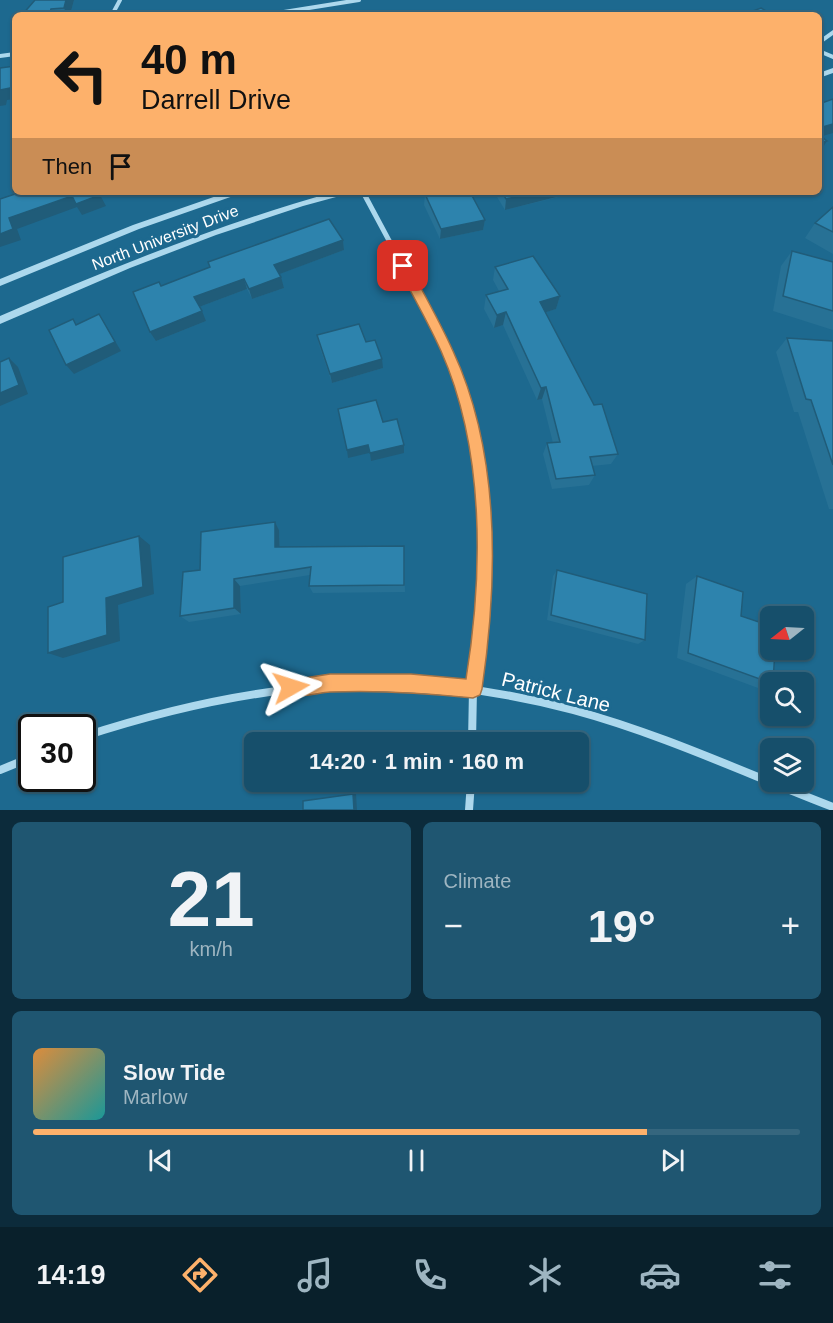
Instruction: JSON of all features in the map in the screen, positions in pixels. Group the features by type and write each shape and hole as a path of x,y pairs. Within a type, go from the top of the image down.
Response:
{"street":[{"path":"284,12 359,0"},
{"name":"North University Drive","path":"0,284 136,227 227,195"},
{"name":"North University Drive","path":"0,320 166,251 249,221 334,195"},
{"path":"365,195 448,352 472,430 484,507 486,552 483,628 473,689 472,732"},
{"name":"Patrick Lane","path":"96,733 184,706 271,689 330,683 411,683 473,689 571,710 619,724 833,807"},
{"path":"0,770 18,763"},
{"path":"469,810 470,792"}],"building":[{"path":"35,0 66,0 64,8 51,9 50,12 25,12"},
{"path":"761,8 768,12 750,12"},
{"path":"12,66 12,88 0,90 0,68"},
{"path":"833,99 833,124 822,127 822,103"},
{"path":"12,195 100,195 76,204 72,196 9,218 13,229 0,234 0,199"},
{"path":"425,195 472,195 485,220 441,229"},
{"path":"504,195 523,195 506,199"},
{"path":"833,207 833,232 815,223"},
{"path":"329,219 343,240 274,265 281,277 249,289 244,279 194,297 202,311 150,332 133,292 159,282 161,286 210,267 208,262"},
{"path":"792,251 833,262 833,311 783,296"},
{"path":"533,256 560,296 540,302 594,405 602,404 618,454 590,457 595,475 556,479 547,443 560,442 546,387 541,388 506,312 497,315 486,295 508,289 495,267"},
{"path":"99,314 115,342 66,365 49,330 73,319 76,325"},
{"path":"359,324 366,342 375,340 382,359 330,374 317,335"},
{"path":"787,338 833,341 833,465 811,400 806,399"},
{"path":"9,358 19,385 0,393 0,362"},
{"path":"376,400 383,422 397,419 404,445 370,453 368,445 347,450 338,409"},
{"path":"275,522 275,547 404,546 404,585 309,586 311,567 234,579 234,608 180,616 183,572 200,570 201,532"},
{"path":"139,536 143,587 106,598 107,635 48,653 48,607 63,602 63,557"},
{"path":"557,570 647,594 645,640 551,615"},
{"path":"697,576 743,592 741,616 760,622 760,660 774,660 774,672 760,672 760,679 688,653"},
{"path":"353,794 354,810 303,810 303,801"}],"route":[{"path":"291,687 330,683 411,683 473,689 483,628 486,552 485,518 477,451 470,420 448,352 403,266"}]}
